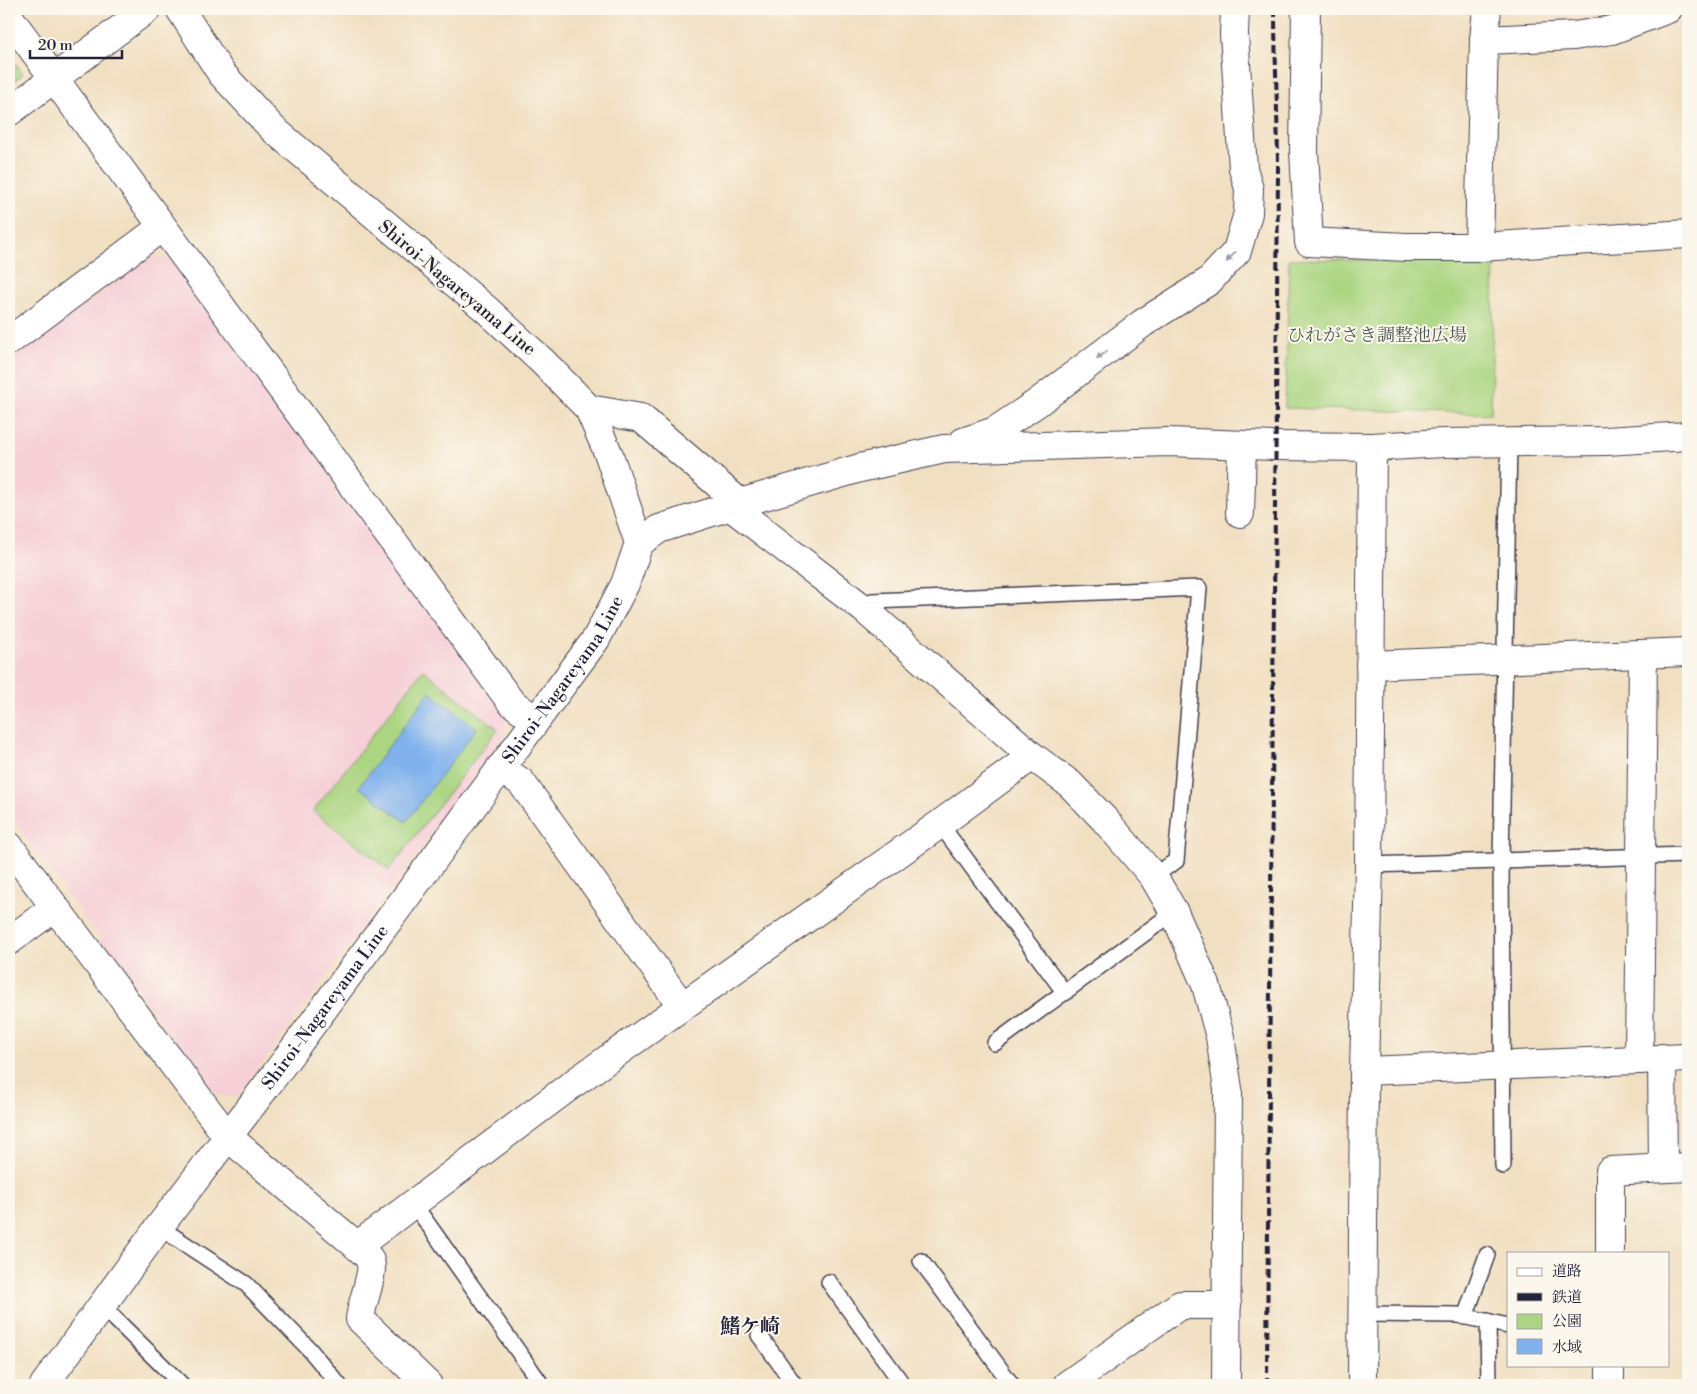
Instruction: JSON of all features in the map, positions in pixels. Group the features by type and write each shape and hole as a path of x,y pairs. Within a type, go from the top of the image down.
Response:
{"street":[{"path":"9,112 147,9"},
{"name":"Shiroi-Nagareyama Line","path":"44,1385 103,1307 159,1227 274,1076 596,639 625,584 639,543 609,455 589,409 543,362 487,310 273,130 221,73 180,9"},
{"path":"639,543 659,529 860,468 944,449 995,430 1092,363 1143,323 1209,281 1237,251 1248,212 1249,190 1243,168 1234,34 1235,9"},
{"path":"1306,9 1304,151 1309,242 1406,247 1478,247 1688,234"},
{"path":"1478,247 1484,40 1488,9"},
{"path":"1484,40 1574,36 1612,30 1668,9"},
{"path":"9,16 511,702 535,720"},
{"path":"9,341 162,227"},
{"path":"589,409 641,418 735,505 864,609 1032,756 1070,784 1104,819 1153,876 1174,912 1206,985 1220,1037 1228,1089 1226,1385"},
{"path":"944,449 1168,442 1372,447 1606,441 1688,436"},
{"path":"1240,513 1242,445"},
{"path":"1362,1385 1372,447"},
{"path":"1370,665 1688,652"},
{"path":"1610,1252 1610,1171 1675,1167 1641,856 1643,654"},
{"path":"357,1246 574,1083 940,824 1032,756"},
{"path":"500,768 521,782 682,1006"},
{"path":"9,846 227,1136 357,1246 370,1260 371,1273 361,1304 360,1319 428,1385"},
{"path":"9,941 54,908"},
{"path":"1364,1071 1663,1059"},
{"path":"1067,1385 1180,1306 1227,1305"},
{"path":"1610,1366 1610,1385"}],"lane":[{"path":"1503,1166 1501,860 1509,442"},
{"path":"864,609 872,600 1199,588 1176,861 1153,876"},
{"path":"940,824 1065,992"},
{"path":"1369,865 1688,855"},
{"path":"995,1043 1174,912"},
{"path":"413,1203 539,1381"},
{"path":"159,1227 246,1284 310,1350 339,1385"},
{"path":"1465,1317 1487,1255"},
{"path":"921,1261 1012,1385"},
{"path":"829,1282 903,1385"},
{"path":"103,1307 182,1385"},
{"path":"1362,1314 1465,1317 1507,1326"},
{"path":"1488,1321 1489,1385"},
{"path":"759,1335 795,1385"}],"shaded area":[{"path":"151,256 172,259 506,715 505,736 237,1097 213,1094 9,815 9,361"}],"green space":[{"path":"9,54 23,74 9,85"},
{"name":"ひれがさき調整池広場","path":"1289,259 1494,262 1491,414 1285,408"},
{"path":"423,670 498,729 389,870 313,811"}],"water":[{"path":"429,692 477,728 406,822 359,787"}],"railway":[{"path":"1267,1385 1278,175 1275,9"}],"district":[{"name":"鰭ケ崎","path":"750,1327"}]}
